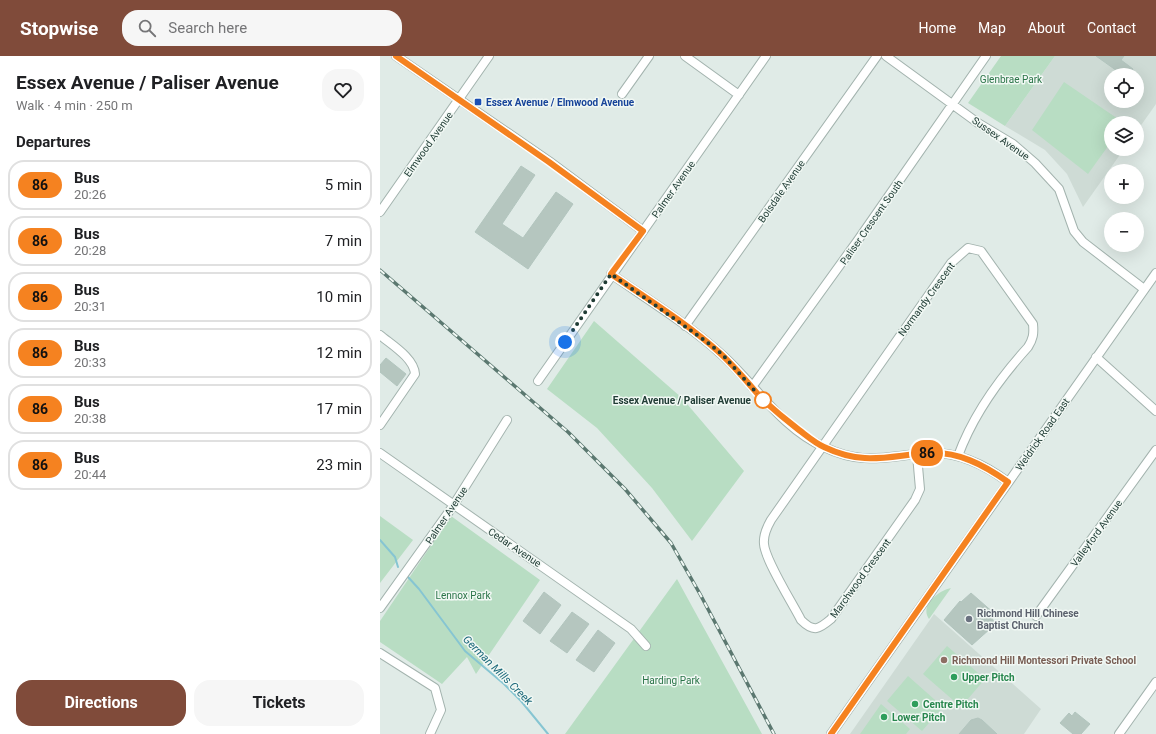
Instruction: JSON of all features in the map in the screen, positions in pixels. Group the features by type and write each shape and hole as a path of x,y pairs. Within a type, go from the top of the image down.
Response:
{"street":[{"path":"396,56 549,162 643,231"},
{"name":"Elmwood Avenue","path":"380,212 489,56"},
{"path":"622,94 649,56"},
{"path":"685,56 739,95"},
{"name":"Palmer Avenue","path":"538,381 611,274 766,56"},
{"name":"Boisdale Avenue","path":"685,326 877,56"},
{"name":"Sussex Avenue","path":"886,56 1012,144 1035,163 1059,189 1074,230 1083,242 1144,289"},
{"name":"Paliser Crescent South","path":"752,387 858,240 986,56"},
{"name":"Normandy Crescent","path":"822,447 951,263 968,248 975,248 983,254 1033,324 1034,332 1033,339 1028,347 978,411 967,431 958,456"},
{"name":"Weldrick Road East","path":"831,734 1156,272"},
{"path":"611,274 685,326 723,355 782,418 822,447 842,455 862,459 887,458 929,453 958,456 982,465 1008,482"},
{"path":"380,335 410,361 415,367 415,374 380,424"},
{"path":"1096,357 1156,411"},
{"name":"Palmer Avenue","path":"380,608 454,506 507,420"},
{"name":"Marchwood Crescent","path":"822,447 771,520 765,531 764,544 768,557 801,620 814,629 821,628 831,618 915,500 920,489 917,455"},
{"name":"Valleyford Avenue","path":"1036,616 1156,450"},
{"name":"Cedar Avenue","path":"380,453 632,629 646,646"},
{"path":"380,653 435,688 441,710 435,732"},
{"path":"1119,734 1156,682"}],"shaded area":[{"path":"1055,56 1156,56 1156,104 1144,121 1144,116 1104,116 1104,156 1119,156 1113,164 1104,164 1104,177 1083,207 1067,174 1045,150 1005,126"},
{"name":"Richmond Hill Montessori Private School","path":"934,614 1041,709 1024,734 850,734"}],"green space":[{"name":"Glenbrae Park","path":"1001,56 1055,56 1005,126 968,103"},
{"path":"1064,82 1114,116 1104,116 1104,152 1088,174 1032,130"},
{"path":"594,321 682,398 744,471 692,541 652,488 597,428 547,389"},
{"path":"380,516 413,540 380,583"},
{"name":"Lennox Park","path":"451,516 540,580 476,674 467,657 442,684 380,642 380,621"},
{"name":"Harding Park","path":"677,579 762,734 565,734"},
{"path":"951,588 929,619 927,609 932,599 946,589"},
{"name":"Upper Pitch","path":"947,646 985,679 961,707 923,674"},
{"name":"Centre Pitch","path":"908,676 943,707 922,731 887,701"},
{"name":"Lower Pitch","path":"881,704 910,729 906,734 860,734"}],"building":[{"path":"1096,56 1124,56 1121,60 1132,68 1113,68"},
{"path":"521,166 535,175 502,224 523,238 556,192 573,204 528,269 475,232"},
{"path":"386,358 406,374 397,386 380,372 380,365"},
{"path":"544,592 561,605 540,634 523,621"},
{"name":"Richmond Hill Chinese Baptist Church","path":"971,593 995,614 992,618 994,622 990,626 991,628 972,645 944,620 960,601 961,602"},
{"path":"572,612 589,624 567,653 550,641"},
{"path":"598,630 615,643 594,672 576,660"},
{"path":"1075,712 1090,724 1081,734 1073,734 1060,723 1069,713 1072,716"},
{"path":"978,718 997,734 959,734 971,720"}],"waterway":[{"name":"German Mills Creek","path":"380,540 395,557 398,567"},
{"name":"German Mills Creek","path":"408,577 419,589 465,651 504,684 521,701 548,734"}],"railway":[{"path":"380,270 568,432 625,489 671,543 700,594 774,734"}],"bus line":[{"name":"86","path":"396,56 549,162 643,231 611,274 685,326 723,355 782,418 808,438 822,447 842,455 862,459 892,458 929,453 958,456 982,465 1008,482 831,734"}],"place":[{"name":"Essex Avenue / Elmwood Avenue","path":"478,102"},
{"name":"Essex Avenue / Paliser Avenue","path":"763,400"},
{"name":"Richmond Hill Chinese Baptist Church","path":"969,619"},
{"name":"Richmond Hill Montessori Private School","path":"944,660"},
{"name":"Upper Pitch","path":"954,677"},
{"name":"Centre Pitch","path":"915,704"},
{"name":"Lower Pitch","path":"884,717"}],"route":[{"path":"565,342 611,274 685,326 723,355 763,400"}]}
